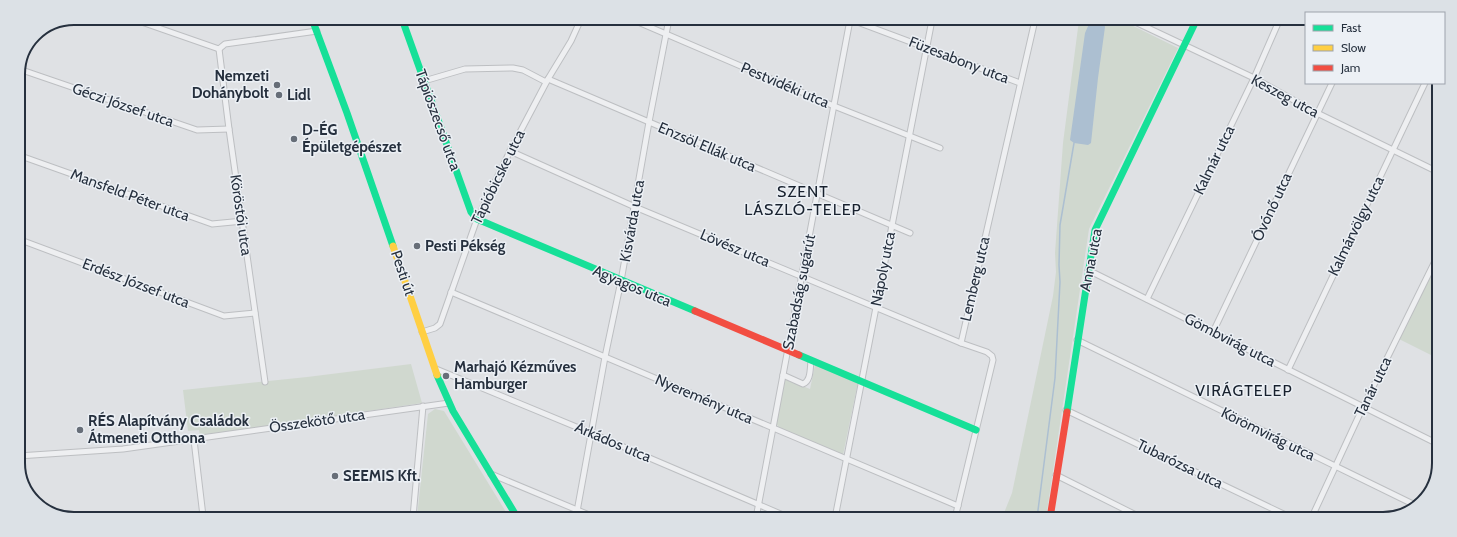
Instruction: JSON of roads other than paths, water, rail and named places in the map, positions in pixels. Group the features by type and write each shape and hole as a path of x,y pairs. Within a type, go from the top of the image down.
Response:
{"street":[{"path":"153,25 219,49 225,44 317,31"},
{"name":"Pesti út","path":"315,25 350,119 441,385 449,403 514,512"},
{"name":"Tápiószecső utca","path":"404,25 471,212 477,219"},
{"name":"Tápióbicske utca","path":"422,332 435,328 440,324 477,219 547,80 571,41 578,25"},
{"name":"Pestvidéki utca","path":"644,25 834,106 940,148"},
{"name":"Kisvárda utca","path":"577,510 605,357 622,281 649,122 668,25"},
{"name":"Szabadság sugárút","path":"757,512 850,25"},
{"name":"Füzesabony utca","path":"864,25 1020,83"},
{"name":"Nápoly utca","path":"837,512 931,25"},
{"name":"Lemberg utca","path":"956,512 993,360 992,356 987,352 961,343 1034,25"},
{"name":"Keszeg utca","path":"1141,25 1254,78 1317,113 1432,169"},
{"name":"Anna utca","path":"1051,512 1094,230 1194,25"},
{"name":"Kalmár utca","path":"1148,299 1254,78 1277,25"},
{"name":"Köröstói utca","path":"219,49 265,382"},
{"name":"Enzsöl Ellák utca","path":"424,81 465,69 513,68 523,70 910,233"},
{"name":"Géczi József utca","path":"25,71 197,130 229,129"},
{"name":"Óvónő utca","path":"1213,332 1332,84"},
{"name":"Kalmárvölgy utca","path":"1288,370 1426,84"},
{"name":"Lövész utca","path":"510,151 635,207 961,343"},
{"name":"Mansfeld Péter utca","path":"25,157 212,224 243,221"},
{"name":"Agyagos utca","path":"477,219 808,360"},
{"name":"Erdész József utca","path":"25,242 224,316 255,313"},
{"name":"Tanár utca","path":"1314,512 1363,407 1432,267"},
{"name":"Gömbvirág utca","path":"1088,270 1432,441"},
{"name":"Nyeremény utca","path":"451,292 958,506"},
{"name":"Körömvirág utca","path":"1077,340 1411,503"},
{"path":"783,375 803,384 806,383 809,380 808,360 976,430"},
{"name":"Árkádos utca","path":"435,368 775,512"},
{"name":"Összekötő utca","path":"25,456 99,452 194,440 449,403"},
{"path":"413,512 423,406"},
{"name":"Tubarózsa utca","path":"1066,410 1279,512"},
{"path":"194,440 203,512"},
{"path":"490,473 582,512"},
{"path":"1056,475 1130,512"}],"water":[{"path":"1089,25 1104,25 1091,143 1088,145 1074,143 1070,140 1085,33"}],"waterway":[{"path":"1038,512 1055,378 1060,282 1060,225 1074,143"}],"place":[{"name":"Nemzeti Dohánybolt","path":"277,85"},
{"name":"Lidl","path":"279,95"},
{"name":"D-ÉG Épületgépészet","path":"294,139"},
{"name":"Pesti Pékség","path":"417,246"},
{"name":"Marhajó Kézműves Hamburger","path":"446,376"},
{"name":"RÉS Alapítvány Családok Átmeneti Otthona","path":"80,430"},
{"name":"SEEMIS Kft.","path":"335,476"}],"district":[{"name":"SZENT LÁSZLÓ-TELEP","path":"803,200"},
{"name":"VIRÁGTELEP","path":"1244,390"}]}
